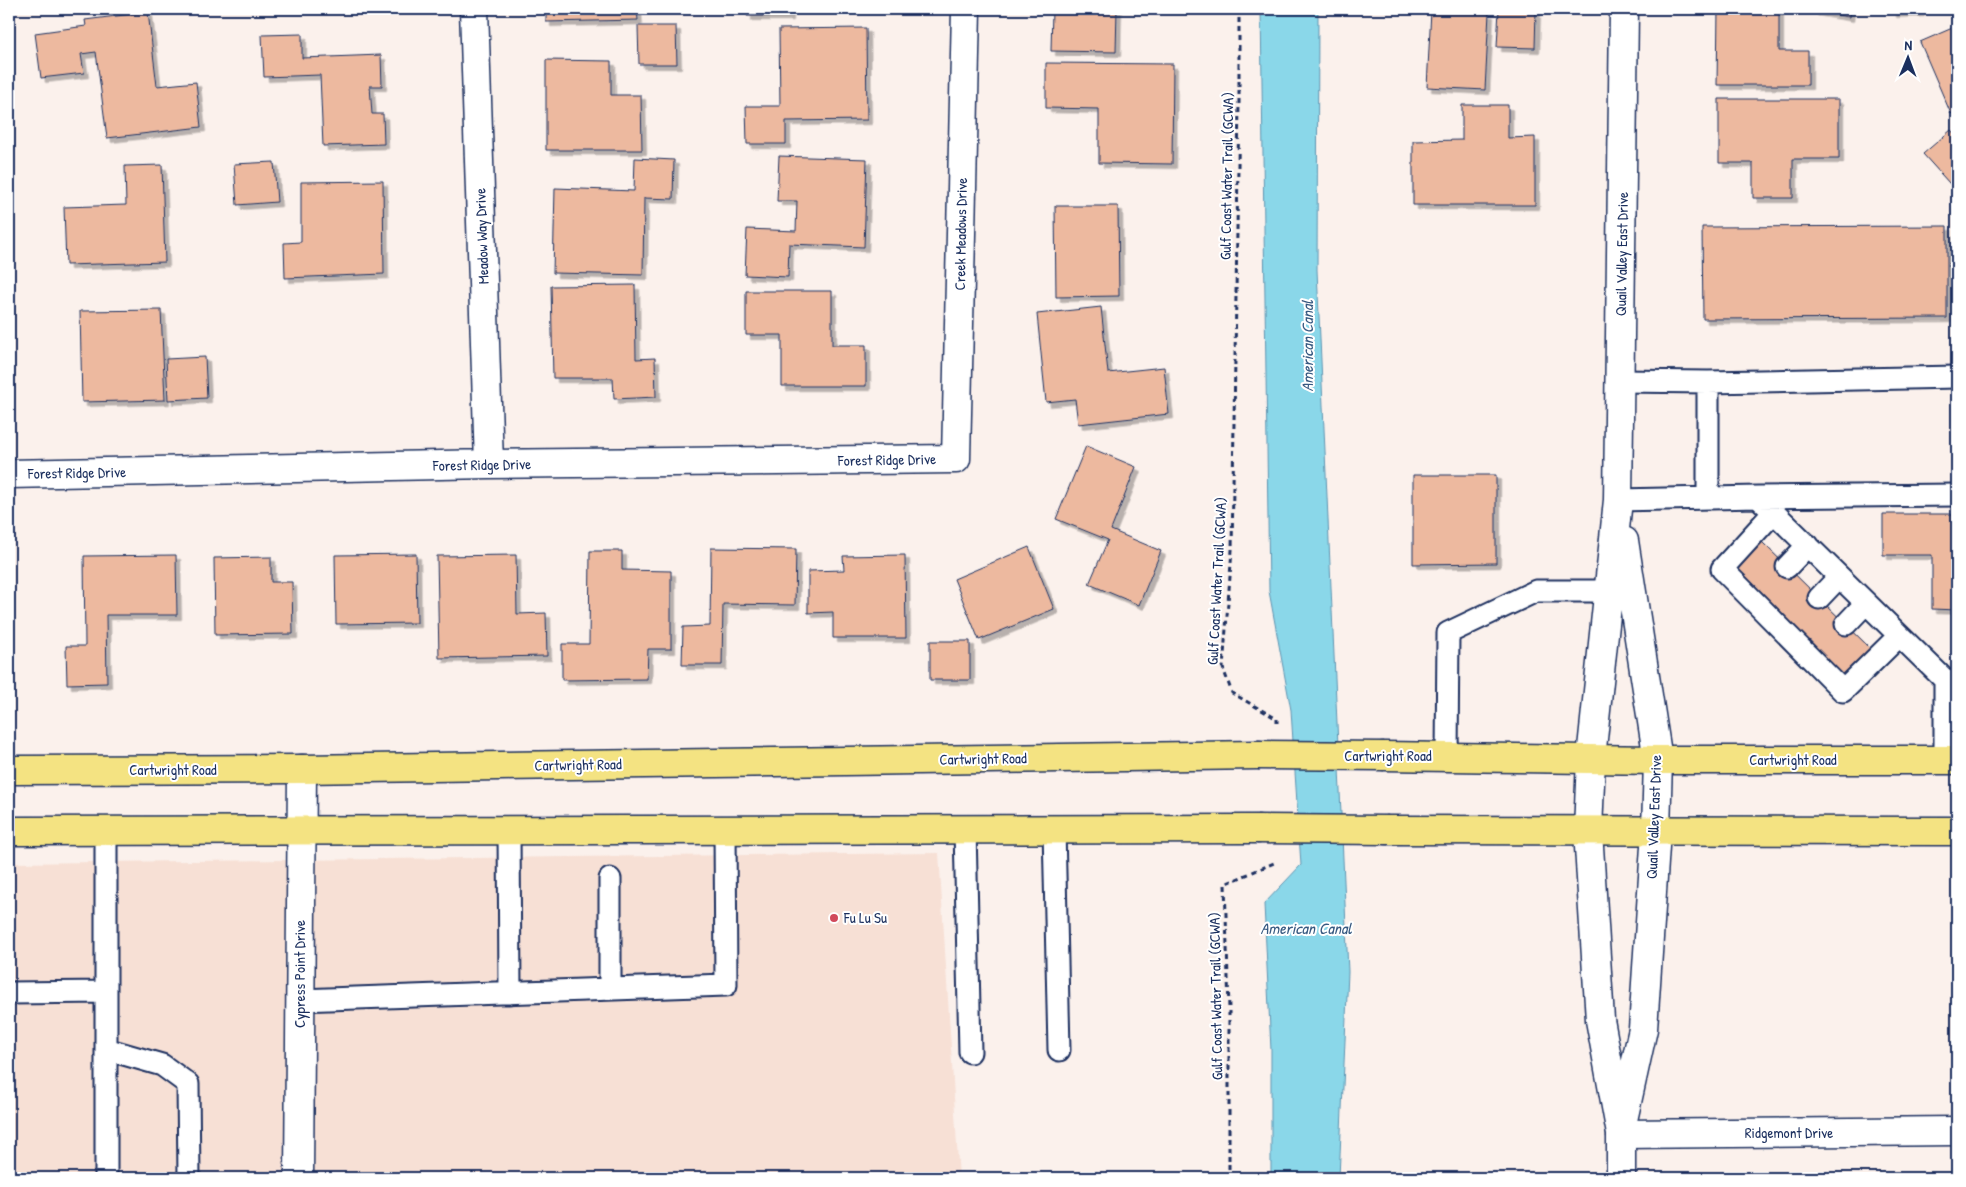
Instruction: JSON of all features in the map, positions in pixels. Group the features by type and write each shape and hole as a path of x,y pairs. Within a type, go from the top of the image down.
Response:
{"main road":[{"name":"Cartwright Road","path":"9,770 302,769 1258,755 1658,760 1951,760"},
{"path":"9,831 1257,829 1957,831"}],"street":[{"name":"Meadow Way Drive","path":"474,9 489,464"},
{"name":"Creek Meadows Drive","path":"956,459 966,9"},
{"name":"Quail Valley East Drive","path":"1621,1178 1620,1134 1600,1020 1588,831 1591,758 1618,500 1624,9"},
{"name":"Forest Ridge Drive","path":"9,474 489,464 956,459"},
{"name":"Quail Valley East Drive","path":"1618,500 1658,760 1656,831 1643,1029 1620,1134"},
{"name":"Cypress Point Drive","path":"299,1178 302,769"},
{"name":"Ridgemont Drive","path":"1620,1134 1957,1131"}],"lane":[{"path":"1620,381 1708,382 1957,377"},
{"path":"1708,382 1708,498"},
{"path":"1618,500 1758,496 1957,495"},
{"path":"1758,496 1899,636 1951,678 1951,760"},
{"path":"1774,512 1722,569 1756,599 1815,657 1843,691 1899,636"},
{"path":"1787,567 1808,545"},
{"path":"1819,598 1839,576"},
{"path":"1447,756 1448,633 1536,591 1609,591"},
{"path":"1846,624 1866,603"},
{"path":"509,829 510,993"},
{"path":"299,1000 726,985 725,829"},
{"path":"965,829 970,1052"},
{"path":"1054,829 1059,1050"},
{"path":"106,831 106,1178"},
{"path":"610,879 610,989"},
{"path":"9,993 106,992"},
{"path":"106,1049 162,1065 188,1084 189,1178"}],"path":[{"name":"Gulf Coast Water Trail (GCWA)","path":"1238,9 1239,102 1232,540 1223,668 1232,693 1277,719 1277,728"},
{"name":"Gulf Coast Water Trail (GCWA)","path":"1229,1178 1229,1009 1225,884 1283,859"}],"shaded area":[{"path":"939,853 959,1178 9,1178 9,863"}],"water":[{"name":"American Canal","path":"1261,9 1318,9 1317,270 1348,972 1339,1178 1271,1178 1271,1050 1264,904 1301,865 1291,710 1269,591"}],"building":[{"path":"546,9 637,9 638,20 546,22"},
{"path":"747,9 789,9 789,16 747,16"},
{"path":"1052,9 1117,9 1116,52 1051,51"},
{"path":"1499,9 1536,10 1535,48 1497,47"},
{"path":"1718,9 1779,9 1779,51 1808,51 1808,85 1717,85"},
{"path":"1813,9 1850,9 1849,17 1813,11"},
{"path":"1892,9 1920,9 1920,12 1892,13"},
{"path":"1431,10 1489,13 1485,90 1427,87"},
{"path":"148,12 157,86 196,82 201,127 107,138 96,52 81,54 84,73 41,78 35,33 86,26 85,20"},
{"path":"638,26 676,26 677,64 639,64"},
{"path":"1957,26 1957,111 1951,114 1920,42"},
{"path":"866,28 867,120 786,121 786,144 747,144 746,106 780,106 779,29"},
{"path":"302,34 302,58 381,55 382,86 370,86 372,114 383,114 384,144 323,146 320,75 264,77 262,35"},
{"path":"546,60 611,61 611,95 641,95 642,150 546,150"},
{"path":"1046,63 1173,64 1172,164 1099,163 1099,109 1046,108"},
{"path":"1719,99 1839,99 1839,159 1793,159 1793,198 1753,198 1753,163 1719,163"},
{"path":"1462,105 1508,105 1508,138 1535,137 1535,205 1413,205 1413,141 1462,140"},
{"path":"1951,130 1957,137 1957,177 1950,184 1923,154"},
{"path":"779,156 867,159 864,247 789,244 788,277 745,275 747,229 796,231 797,201 777,201"},
{"path":"635,158 674,160 673,199 644,198 643,275 553,273 555,188 634,191"},
{"path":"274,162 277,202 237,205 234,164"},
{"path":"162,165 165,262 66,265 64,207 126,205 125,166"},
{"path":"383,181 384,274 285,278 284,243 301,242 301,182"},
{"path":"1055,206 1118,206 1119,296 1056,297"},
{"path":"1947,226 1947,318 1703,319 1702,227"},
{"path":"635,285 636,359 655,358 656,397 614,399 613,378 553,378 551,286"},
{"path":"746,291 832,291 832,345 866,345 866,386 782,386 782,335 746,335"},
{"path":"1101,307 1108,373 1164,367 1169,414 1078,424 1075,399 1046,402 1037,314"},
{"path":"161,310 165,400 82,402 80,311"},
{"path":"205,357 207,398 168,400 166,359"},
{"path":"1086,446 1136,467 1111,530 1161,551 1139,605 1089,584 1108,540 1056,519"},
{"path":"1413,475 1496,475 1496,563 1413,564"},
{"path":"1883,514 1957,514 1957,610 1932,609 1932,555 1883,555"},
{"path":"1760,540 1875,653 1847,682 1731,570"},
{"path":"1029,547 1054,609 979,640 954,579"},
{"path":"711,548 796,549 795,605 723,604 722,665 682,665 683,627 710,626"},
{"path":"590,551 622,551 622,570 671,571 671,649 648,649 647,679 562,680 562,644 589,644"},
{"path":"416,554 417,623 336,624 335,555"},
{"path":"176,555 177,615 106,615 107,683 67,684 66,646 85,646 84,556"},
{"path":"516,555 517,614 546,613 547,656 439,658 437,556"},
{"path":"905,555 906,638 833,638 833,612 808,613 808,571 844,570 843,556"},
{"path":"271,557 271,582 292,582 293,634 215,635 214,558"},
{"path":"930,641 970,641 970,680 930,680"}],"place":[{"name":"Fu Lu Su","path":"834,918"}]}
